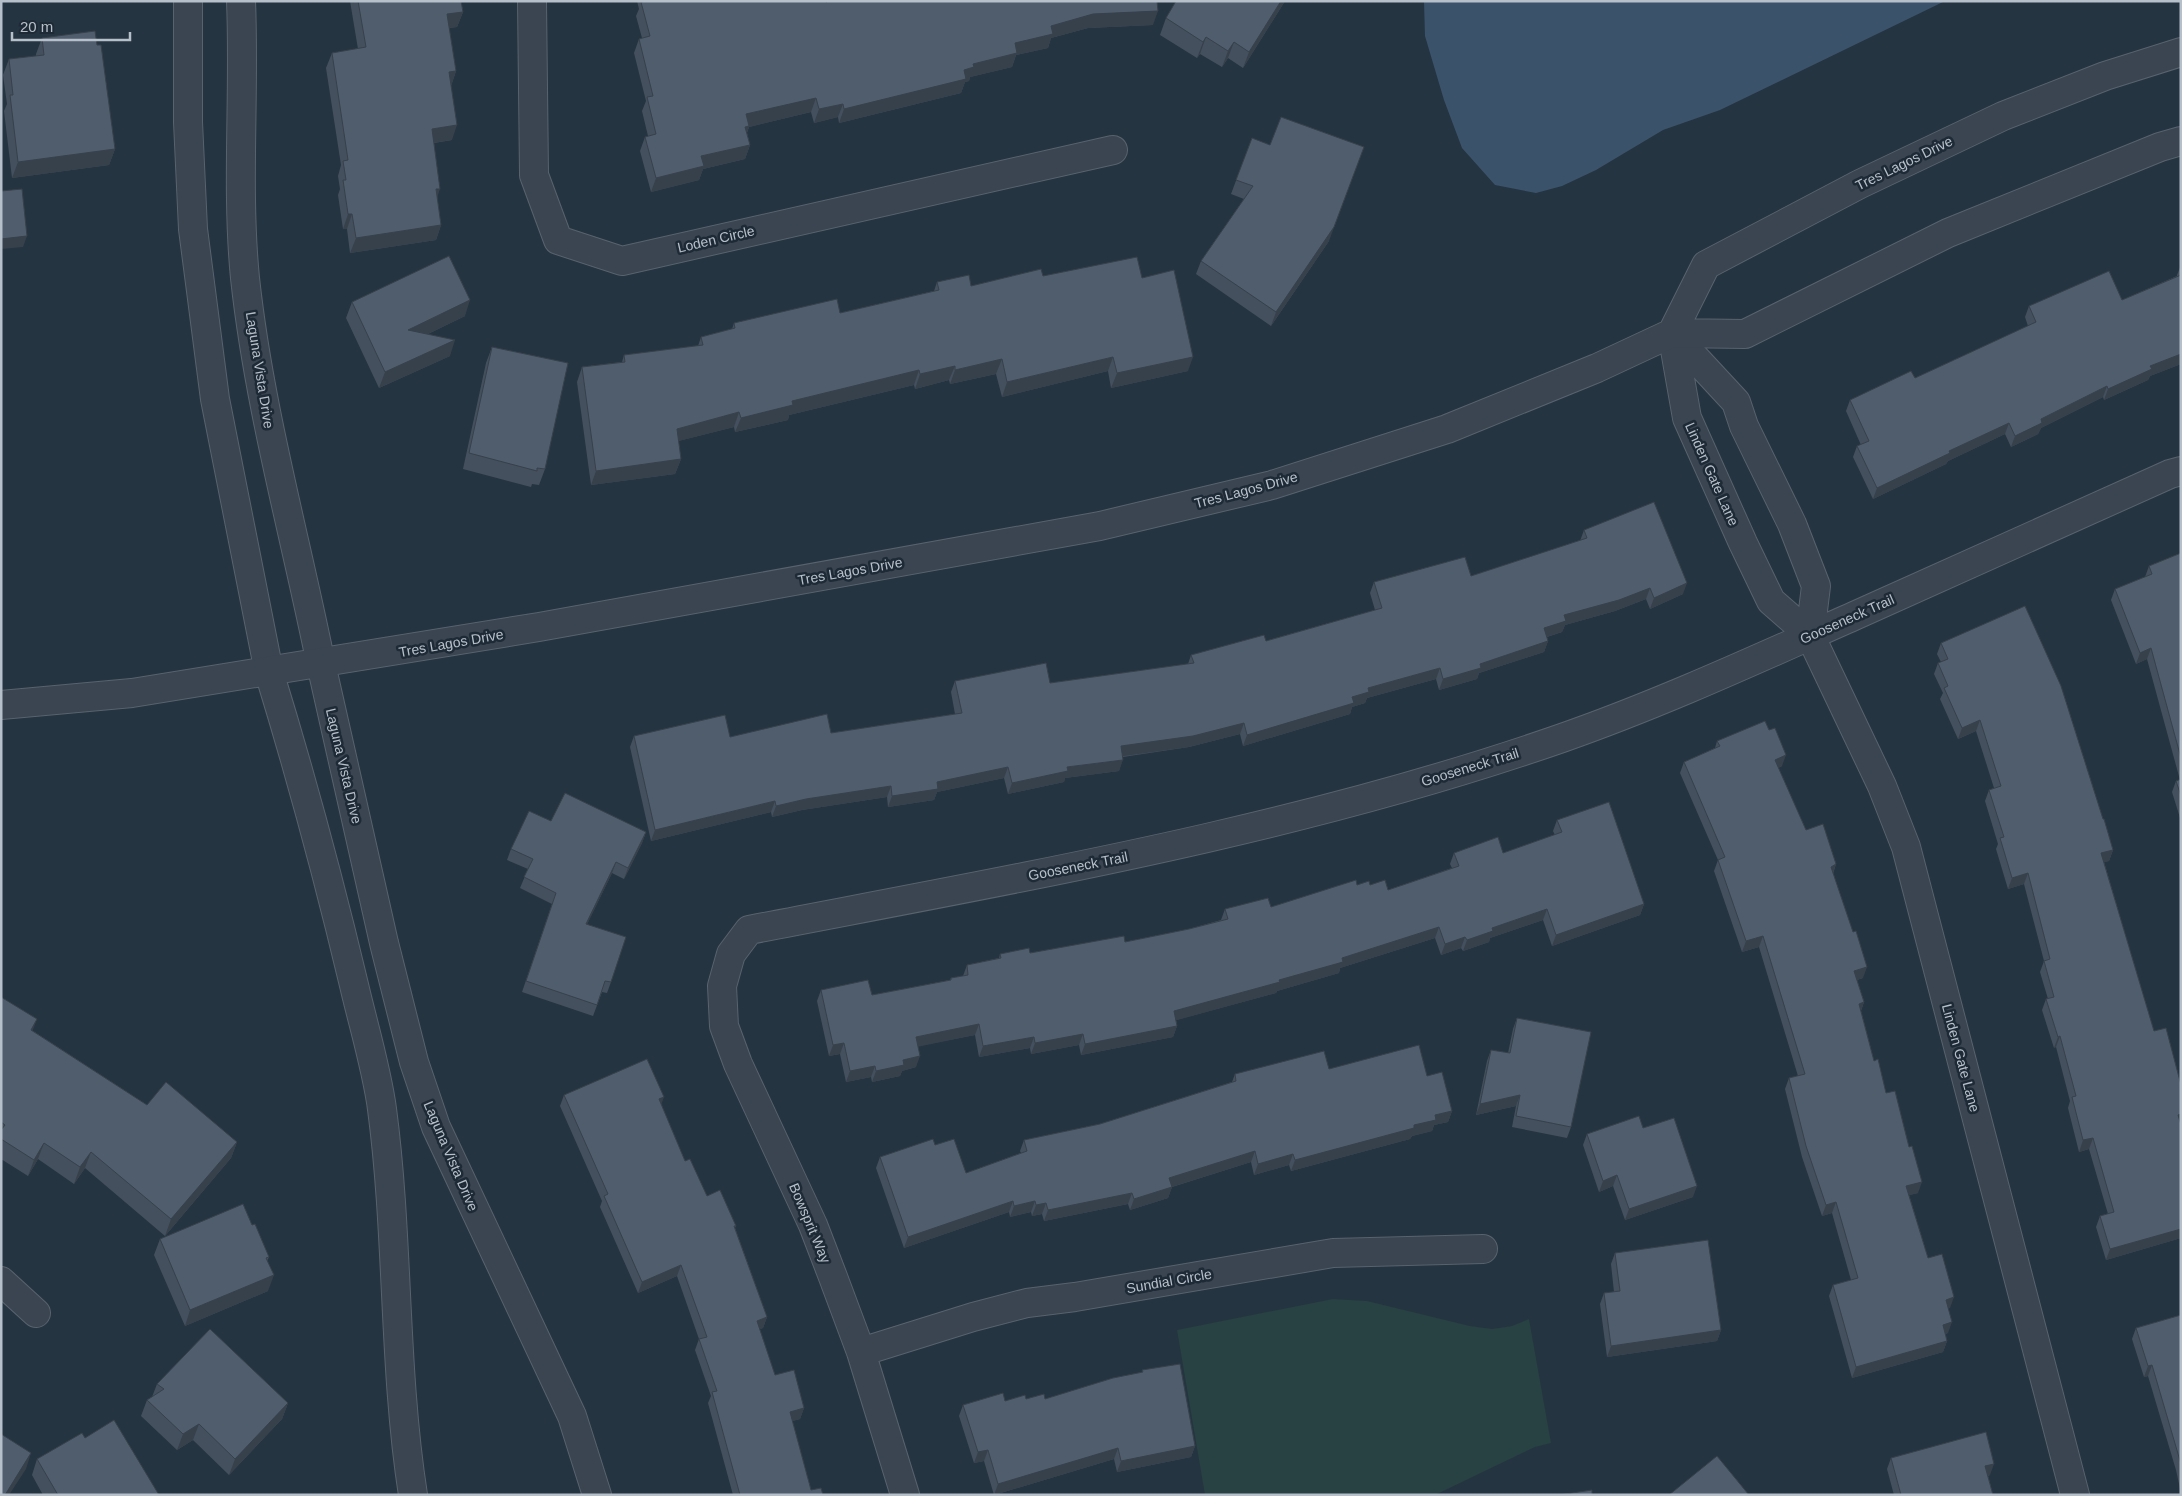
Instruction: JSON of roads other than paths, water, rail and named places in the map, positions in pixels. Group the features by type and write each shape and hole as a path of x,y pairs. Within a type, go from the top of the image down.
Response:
{"street":[{"path":"188,1 188,122 192,230 215,399 269,672 292,746 332,895 382,1105 392,1194 400,1395 413,1495"},
{"name":"Laguna Vista Drive","path":"241,1 241,181 245,277 262,396 384,943 414,1062 436,1127 572,1416 598,1495"},
{"name":"Loden Circle","path":"532,1 534,175 558,240 622,261 1113,150"},
{"name":"Tres Lagos Drive","path":"1672,333 1706,266 1860,184 2002,116 2105,76 2181,52"},
{"name":"Tres Lagos Drive","path":"1,706 132,693 540,628 1100,526 1263,487 1447,429 1597,368 1672,333 1745,334 1948,233 2160,147 2181,141"},
{"path":"1672,333 1736,402 1744,426 1792,524 1816,586 1810,635"},
{"name":"Linden Gate Lane","path":"1672,333 1686,418 1771,601 1810,635 1882,786 1906,847 2075,1495"},
{"name":"Gooseneck Trail","path":"731,954 749,930 1165,849 1352,802 1562,738 1695,687 2170,474 2181,471"},
{"name":"Bowsprit Way","path":"731,954 722,986 724,1026 738,1064 813,1225 861,1352 905,1495"},
{"name":"Sundial Circle","path":"861,1352 973,1317 1027,1303 1075,1298 1333,1253 1483,1249"},
{"path":"1,1281 36,1313"}],"water":[{"path":"1424,1 1945,1 1720,110 1663,130 1596,170 1562,186 1536,193 1495,185 1462,148 1444,100 1425,36"}]}
